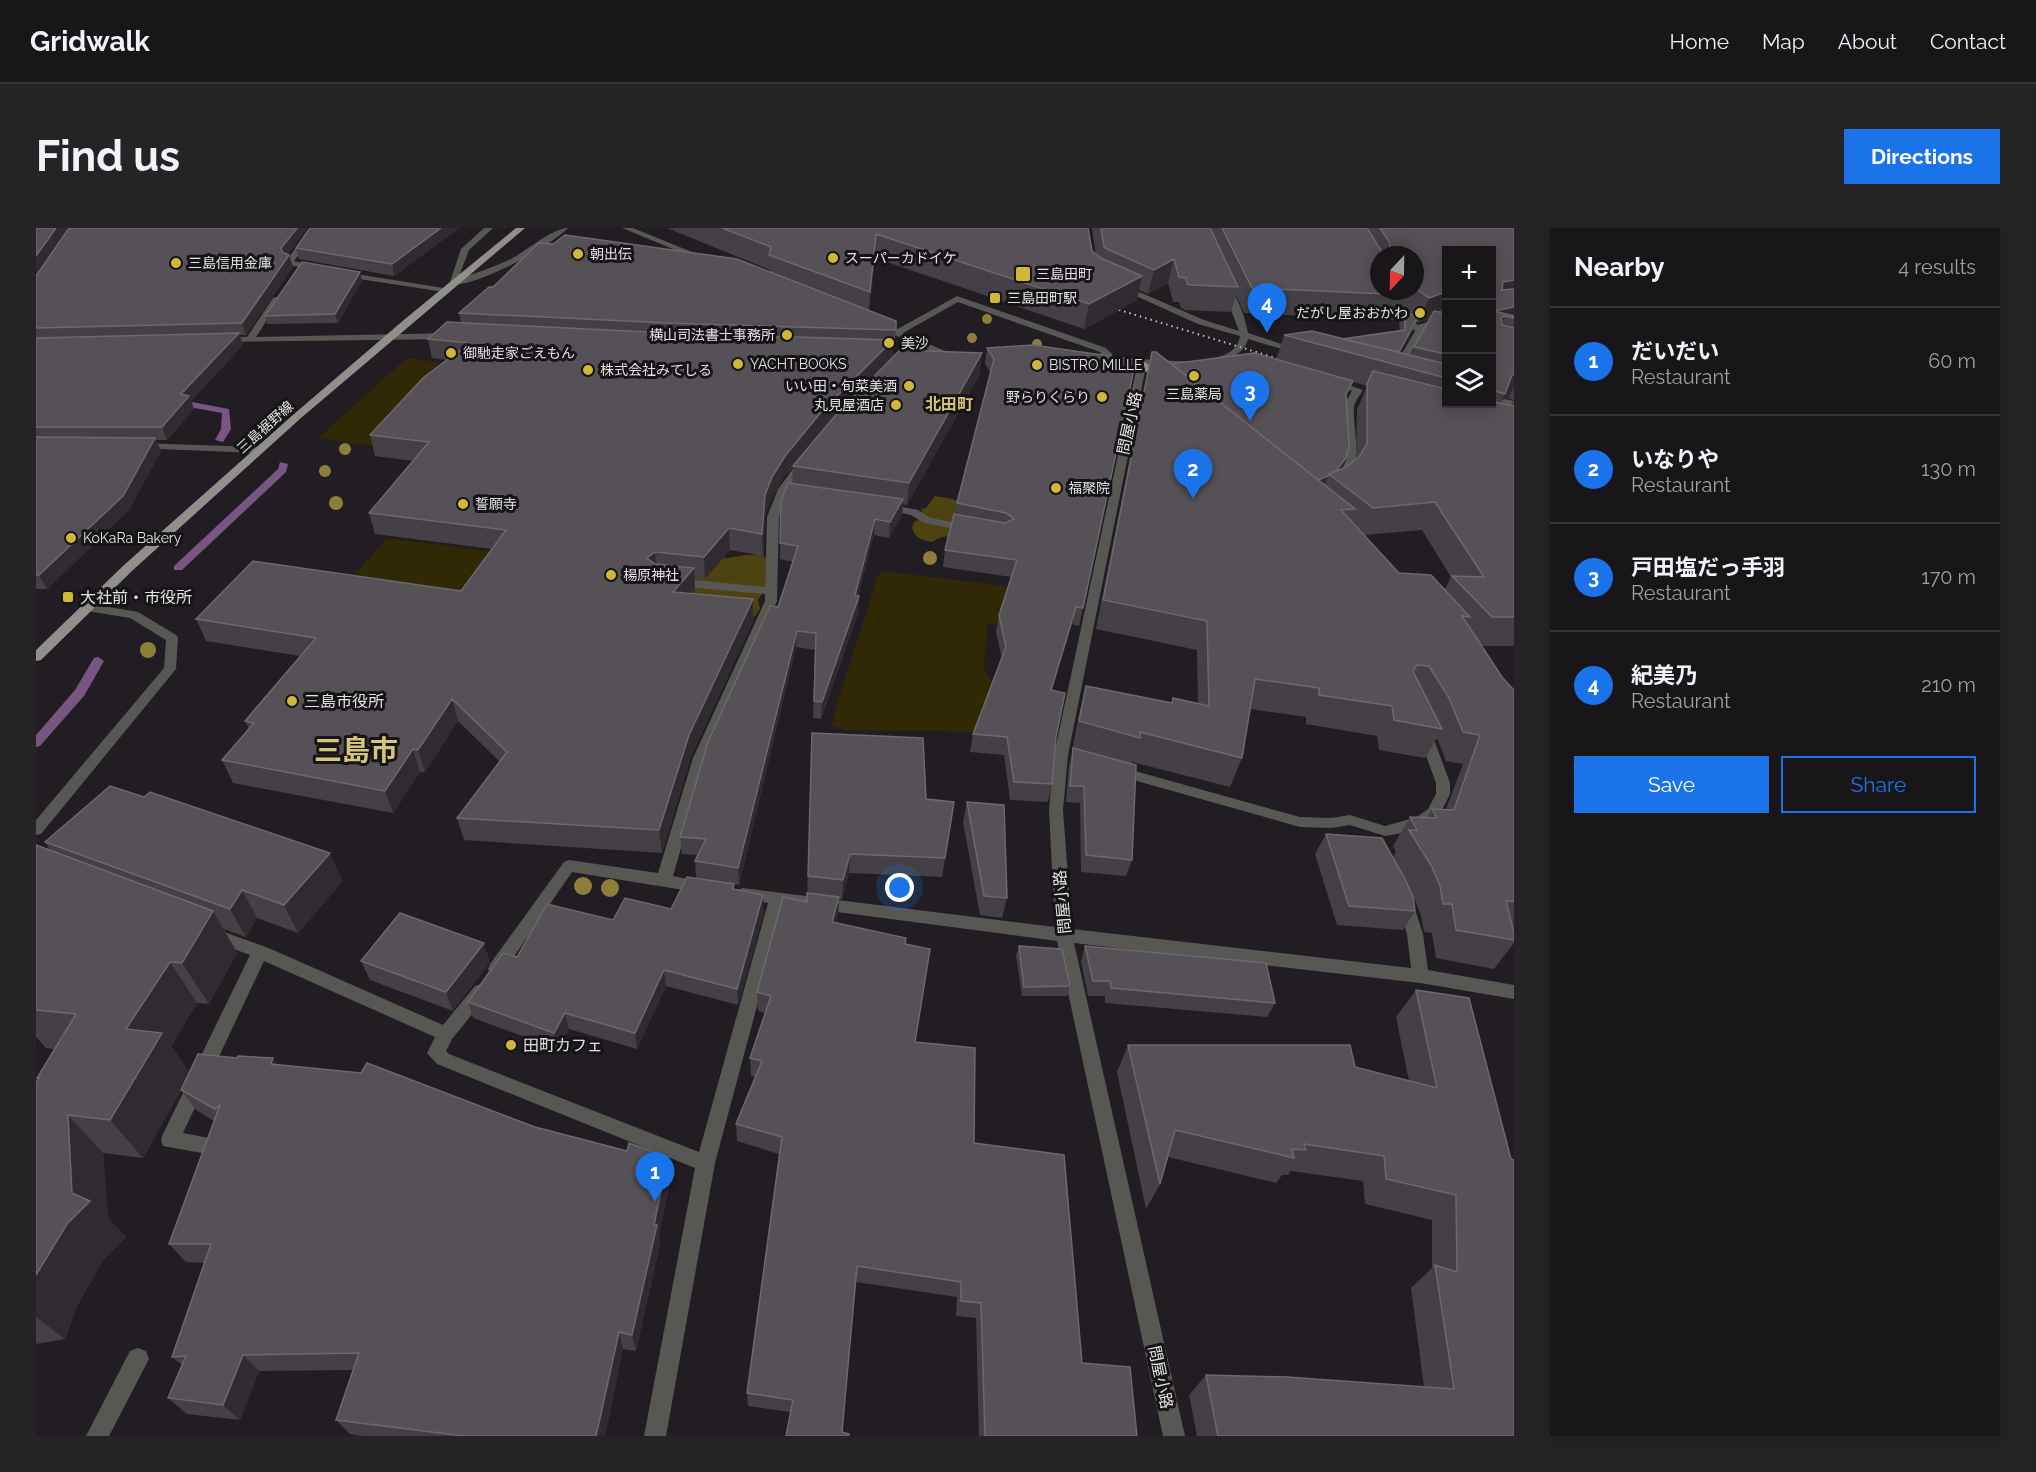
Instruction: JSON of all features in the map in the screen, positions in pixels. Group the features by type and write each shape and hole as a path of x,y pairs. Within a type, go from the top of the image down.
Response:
{"main road":[{"name":"三島裾野線","path":"36,657 85,607 259,450 387,337 521,228"},
{"path":"1142,364 1174,390"}],"street":[{"path":"315,228 290,261 300,266 448,286 526,256 564,228"},
{"path":"448,286 465,249 489,228"},
{"path":"626,228 710,261"},
{"path":"294,275 300,266"},
{"path":"897,333 957,299 1103,350 1107,354 1103,359 1142,364 1196,362 1238,355 1244,343 1244,335 1240,317 1220,272"},
{"path":"1108,282 1201,322 1312,355"},
{"path":"249,340 281,293"},
{"path":"1393,300 1405,322 1418,330 1442,335"},
{"path":"1395,375 1418,330 1427,324 1442,319"},
{"path":"864,320 942,353"},
{"path":"213,340 469,336"},
{"path":"914,355 953,353"},
{"name":"問屋小路","path":"1142,364 1056,810 1064,935 1174,1436"},
{"path":"1384,372 1405,377"},
{"path":"1324,380 1368,392"},
{"path":"1335,489 1348,471 1352,458 1348,405 1358,390"},
{"path":"130,446 201,446 259,450"},
{"path":"664,880 700,758 771,601 773,517 813,450"},
{"path":"872,505 906,510 928,521 982,531"},
{"path":"668,581 771,591"},
{"path":"36,830 170,669 172,638 134,615 85,607"},
{"path":"1103,767 1299,822 1331,823 1350,820 1385,831 1403,828 1422,821 1434,812 1440,803 1443,783 1426,736 1416,718"},
{"path":"1362,824 1372,841"},
{"path":"705,1163 443,1059 435,1053 446,1034 472,1004 569,866 777,900 1420,976 1514,992"},
{"path":"1398,887 1411,916 1420,976"},
{"path":"655,1436 705,1163 777,900"},
{"path":"193,927 260,952 446,1034"},
{"path":"213,1146 170,1140 260,952"},
{"path":"97,1436 138,1359"}],"shaded area":[{"path":"407,358 464,365 378,447 318,438"},
{"path":"935,496 953,499 964,504 962,536 942,537 933,542 922,540 915,534 912,527 915,521 920,520 924,515 921,509 926,508"},
{"path":"387,538 500,553 465,604 345,586"},
{"path":"763,555 766,559 766,587 758,600 760,609 755,616 740,624 610,596 716,557 728,558"},
{"path":"882,571 1013,587 1020,628 987,624 984,668 996,689 992,732 845,730 832,726 878,575"}],"building":[{"path":"36,228 56,228 36,256"},
{"path":"69,228 297,228 281,248 282,252 289,255 242,323 36,328 36,276"},
{"path":"310,228 441,228 392,264 296,248"},
{"path":"722,228 1088,228 1092,251 1101,258 1142,276 1089,304 876,234 870,292 769,255 771,247"},
{"path":"1101,228 1210,228 1238,287 1187,284 1186,278 1179,277 1174,259 1154,270 1104,247"},
{"path":"1222,228 1367,228 1378,246 1370,246 1370,293 1252,288"},
{"path":"1380,228 1514,228 1514,280 1503,282 1502,290 1514,289 1514,307 1496,311 1496,246 1442,246 1442,293 1429,298 1424,294 1424,246 1390,246"},
{"path":"565,235 737,259 896,321 896,330 667,323 459,313 489,287 493,287 539,243 553,244"},
{"path":"302,262 360,272 335,314 265,316"},
{"path":"1404,309 1417,319 1399,352 1342,339 1405,330"},
{"path":"1434,311 1442,312 1442,353 1414,347"},
{"path":"1496,312 1514,316 1514,318 1504,316 1501,318 1502,325 1514,328 1514,374 1505,394 1496,391"},
{"path":"447,322 667,333 893,340 822,411 785,456 772,477 765,495 762,534 729,528 704,557 655,552 647,558 655,564 694,568 673,592 753,599 689,735 659,830 457,818 507,752 452,699 418,750 413,749 385,791 222,760 254,723 245,721 316,638 196,619 253,561 461,591 506,530 369,513 429,442 370,435 423,378 469,343 428,339"},
{"path":"1312,331 1442,363 1442,377 1284,335"},
{"path":"239,333 181,394 189,396 162,427 36,427 36,338"},
{"path":"1033,345 1136,360 1083,608 1076,607 1051,690 1065,693 1056,737 1052,784 1014,782 1007,737 973,734 1006,647 999,615 1017,560 945,550 954,514 1005,523 1014,519 1006,513 957,503 994,359 987,348"},
{"path":"900,350 982,353 909,483 793,466 834,417"},
{"path":"1152,352 1156,352 1355,509 1341,510 1399,573 1431,575 1470,617 1462,616 1502,677 1514,690 1514,902 1506,900 1514,940 1456,930 1452,904 1443,904 1440,886 1432,867 1409,830 1417,830 1410,817 1437,818 1432,809 1454,810 1480,735 1463,732 1449,698 1429,666 1417,665 1413,671 1442,729 1394,720 1392,706 1319,695 1319,688 1255,679 1242,758 1140,732 1140,738 1079,721 1086,686 1172,703 1173,698 1209,706 1207,621 1103,600"},
{"path":"1254,353 1353,381 1346,394 1349,446 1346,458 1336,471 1318,480 1172,364"},
{"path":"1373,371 1442,388 1442,408 1496,408 1496,402 1514,406 1514,617 1492,617 1452,576 1484,577 1435,502 1373,508 1329,474 1344,468 1359,457 1367,444 1367,384"},
{"path":"36,437 155,438 123,496 39,575 36,575"},
{"path":"788,483 903,499 890,522 875,519 855,595 859,596 822,702 814,701 816,633 797,631 738,868 695,861 706,839 680,837 708,742 770,606 778,607 798,546 780,543 781,501"},
{"path":"812,733 923,738 926,799 954,802 945,858 850,854 843,880 808,876"},
{"path":"1073,748 1136,765 1132,860 1086,855 1084,786 1070,786"},
{"path":"110,786 144,797 150,792 330,853 284,905 242,890 230,909 45,842"},
{"path":"967,802 1004,805 1007,898 984,896"},
{"path":"1326,834 1382,838 1405,879 1413,897 1415,911 1349,906"},
{"path":"36,845 213,911 182,963 170,962 126,1029 162,1033 110,1120 68,1115 72,1193 90,1201 67,1224 36,1275 36,1083 76,1014 36,1010"},
{"path":"687,877 734,884 733,889 763,895 737,989 664,970 635,1033 565,1013 554,1033 468,1002 503,953 517,957 547,904 613,920 625,898 671,909"},
{"path":"807,893 839,897 832,922 906,938 905,944 930,949 915,1042 975,1048 974,1143 1064,1155 1082,1363 1130,1367 1137,1436 985,1436 981,1303 961,1301 961,1282 857,1266 842,1432 849,1436 786,1436 793,1400 747,1393 782,1137 736,1124 762,1061 750,1058 771,996 757,992 783,897 807,902"},
{"path":"400,913 484,943 446,992 361,961"},
{"path":"1019,946 1062,949 1070,986 1024,987"},
{"path":"1085,946 1266,963 1275,1003 1111,988 1110,981 1093,981"},
{"path":"1416,990 1469,998 1511,1159 1514,1160 1514,1436 1218,1436 1206,1375 1287,1377 1454,1389 1435,1265 1457,1272 1456,1195 1386,1179 1384,1156 1304,1144 1306,1150 1292,1149 1294,1158 1175,1130 1160,1184 1128,1045 1350,1045 1355,1067 1437,1088"},
{"path":"198,1054 237,1058 238,1056 273,1058 271,1064 361,1073 367,1063 535,1127 627,1151 629,1143 668,1157 654,1225 657,1225 632,1335 619,1332 596,1436 464,1436 336,1420 359,1353 243,1355 223,1405 168,1398 186,1356 172,1357 211,1244 169,1244 220,1105 215,1109 181,1090"}],"waterway":[{"path":"176,402 226,411 226,429 220,440"},
{"path":"178,568 283,470 283,464"},
{"path":"36,743 80,693 98,661"}],"railway":[{"path":"1103,305 1292,363"}],"place":[{"name":"朝出伝","path":"578,254"},
{"name":"スーパーカドイケ","path":"833,258"},
{"name":"三島信用金庫","path":"176,263"},
{"name":"三島田町","path":"1023,274"},
{"name":"三島田町駅","path":"995,298"},
{"name":"だがし屋おおかわ","path":"1420,313"},
{"name":"紀美乃","path":"1267,333"},
{"name":"横山司法書士事務所","path":"787,335"},
{"name":"美沙","path":"889,343"},
{"name":"御馳走家ごえもん","path":"451,353"},
{"name":"YACHT BOOKS","path":"738,364"},
{"name":"BISTRO MILLE","path":"1037,365"},
{"name":"株式会社みてしる","path":"588,370"},
{"name":"三島薬局","path":"1194,376"},
{"name":"いい田・旬菜美酒","path":"909,386"},
{"name":"野らりくらり","path":"1102,397"},
{"name":"丸見屋酒店","path":"896,405"},
{"name":"戸田塩だっ手羽","path":"1250,421"},
{"name":"福聚院","path":"1056,488"},
{"name":"いなりや","path":"1193,499"},
{"name":"誓願寺","path":"463,504"},
{"name":"KoKaRa Bakery","path":"71,538"},
{"name":"楊原神社","path":"611,575"},
{"name":"大社前・市役所","path":"68,597"},
{"name":"三島市役所","path":"292,701"},
{"name":"田町カフェ","path":"511,1045"},
{"name":"だいだい","path":"655,1202"}],"district":[{"name":"北田町","path":"949,404"},
{"name":"三島市","path":"356,750"}]}
